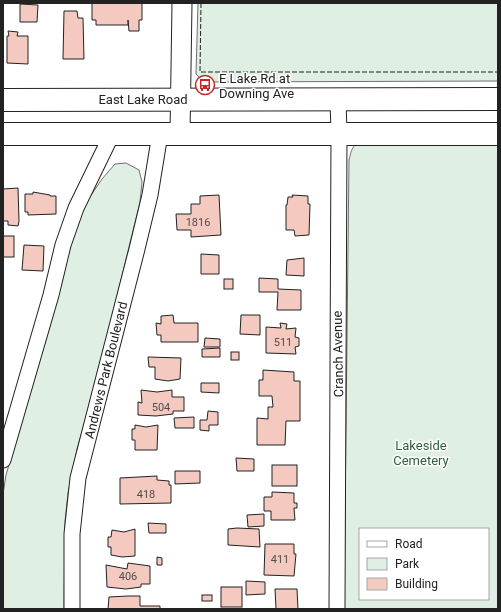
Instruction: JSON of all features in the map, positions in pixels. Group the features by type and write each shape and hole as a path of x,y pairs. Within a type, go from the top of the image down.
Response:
{"main road":[{"name":"East Lake Road","path":"3,100 498,99"},
{"path":"3,134 498,134"}],"street":[{"path":"170,134 181,100 182,3"},
{"name":"Cranch Avenue","path":"337,609 338,229 340,134 338,99"},
{"path":"3,460 51,295 63,245 76,208 112,134"},
{"name":"Andrews Park Boulevard","path":"72,609 72,534 78,478 150,195 170,134"}],"green space":[{"path":"198,3 498,3 498,81 204,82 196,74"},
{"name":"Lakeside Cemetery","path":"498,142 498,609 344,609 349,160 353,148 358,143"},
{"path":"126,163 139,170 142,182 140,202 95,386 77,449 68,493 65,521 64,609 3,609 3,494 6,475 49,329 79,213 102,179 115,164"}],"building":[{"path":"92,3 142,3 142,20 139,20 139,31 129,31 128,20 128,25 96,25 96,20 92,20"},
{"path":"20,4 38,5 37,22 20,22"},
{"path":"64,11 77,11 78,18 83,18 84,59 63,59"},
{"path":"8,31 18,32 17,36 28,36 28,64 7,63"},
{"path":"18,188 18,226 8,225 8,221 3,221 3,189"},
{"path":"33,192 56,196 56,214 28,215 28,212 25,212 25,194 33,194"},
{"path":"219,195 221,235 191,237 191,230 177,230 176,214 191,214 191,204 200,204 200,196"},
{"path":"292,195 308,196 308,204 310,204 309,235 295,236 294,230 286,230 286,205 288,197 293,197"},
{"path":"3,236 14,236 14,257 3,257"},
{"path":"24,245 44,246 43,271 22,270"},
{"path":"201,254 219,255 219,274 201,274"},
{"path":"304,258 304,276 286,275 287,260"},
{"path":"259,278 278,279 278,289 301,290 301,310 277,310 278,292 259,292"},
{"path":"224,279 233,279 233,289 224,289"},
{"path":"173,315 174,323 198,323 198,342 161,342 161,335 157,335 156,323 161,324 161,316"},
{"path":"241,315 260,315 260,335 240,334"},
{"path":"280,323 287,324 286,329 296,328 295,337 299,338 299,346 295,347 296,354 266,353 266,327 281,328"},
{"path":"205,338 220,339 220,347 204,347"},
{"path":"220,348 220,357 202,357 202,349"},
{"path":"231,352 239,352 239,360 231,360"},
{"path":"148,357 181,358 180,379 168,381 155,379 155,367 149,367"},
{"path":"263,370 294,372 294,381 300,381 300,421 286,421 285,445 257,445 257,418 268,419 268,407 273,407 272,396 259,396 259,380 263,380"},
{"path":"201,383 219,383 219,393 201,392"},
{"path":"141,390 157,392 172,390 172,397 184,397 184,411 173,411 173,414 156,416 138,415 138,402 142,403"},
{"path":"208,411 218,412 218,425 209,425 209,431 200,430 200,420 207,420"},
{"path":"194,417 194,428 175,428 174,418"},
{"path":"135,425 146,427 158,425 157,450 135,450 135,440 132,440 132,429 135,429"},
{"path":"236,458 254,459 254,471 237,471"},
{"path":"272,465 297,465 297,486 272,486"},
{"path":"175,471 200,471 200,483 175,484"},
{"path":"157,476 157,480 169,481 169,485 171,485 171,503 120,504 120,478"},
{"path":"272,492 294,493 294,503 297,503 297,508 294,508 295,520 271,520 271,511 264,511 264,497 272,497"},
{"path":"264,514 264,526 248,527 247,515"},
{"path":"148,523 166,524 166,533 149,533"},
{"path":"135,529 135,556 122,557 111,555 111,547 108,547 108,537 111,537 112,530 124,532"},
{"path":"228,529 259,529 260,547 228,545"},
{"path":"265,544 294,544 294,554 296,554 294,576 264,575"},
{"path":"157,557 162,558 162,565 157,565"},
{"path":"128,563 150,566 150,584 141,584 141,587 126,589 107,587 106,565 127,569"},
{"path":"246,581 265,582 265,594 246,595"},
{"path":"221,587 242,587 242,607 221,607"},
{"path":"275,589 297,589 298,609 276,609"},
{"path":"202,595 212,595 212,601 202,601"},
{"path":"140,596 140,606 160,606 160,609 108,609 109,597"}],"fence":[{"path":"201,3 200,72 498,72"}],"place":[{"name":"E Lake Rd at Downing Ave","path":"205,85"}]}
